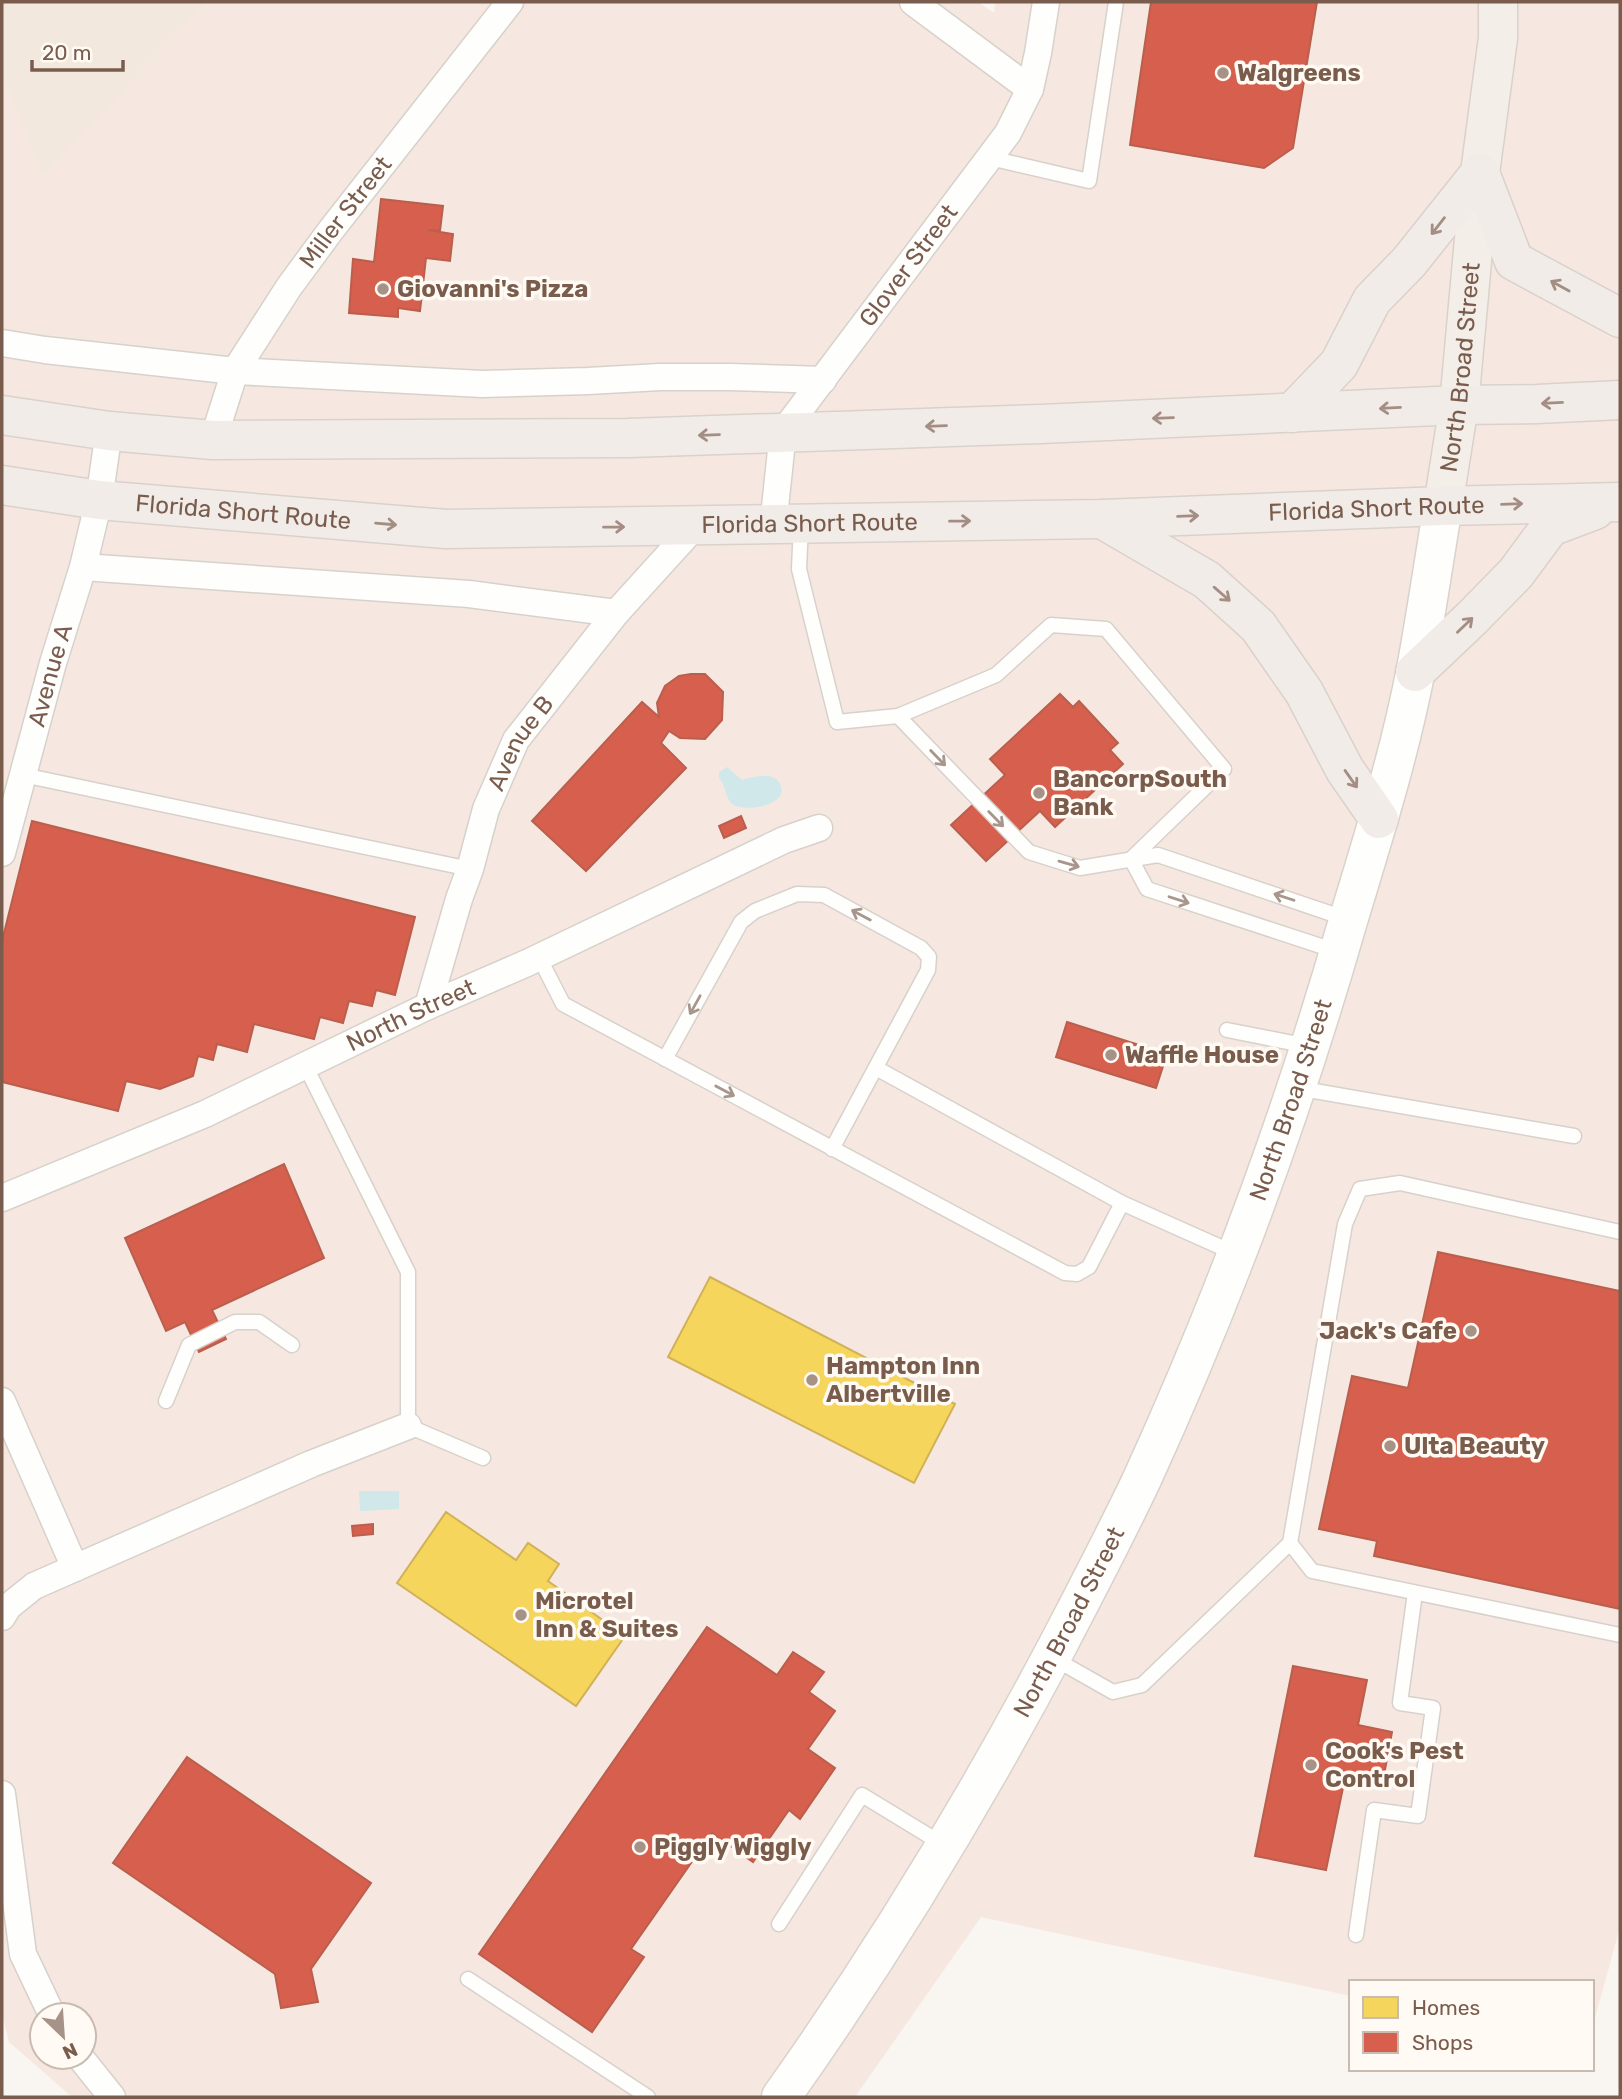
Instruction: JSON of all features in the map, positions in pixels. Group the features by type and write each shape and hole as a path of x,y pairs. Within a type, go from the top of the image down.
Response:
{"highway":[{"path":"1480,173 1514,261 1620,318"},
{"path":"1293,413 1339,364 1372,300 1409,262 1480,173"},
{"path":"2,415 109,431 213,440 627,438 1620,400"},
{"name":"Florida Short Route","path":"2,485 99,500 446,529 1102,520 1443,506 1618,502"},
{"path":"1415,672 1516,573 1550,527 1618,502"},
{"path":"1102,520 1207,580 1258,625 1304,692 1345,770 1379,819"}],"main road":[{"name":"North Broad Street","path":"781,2097 883,1946 946,1845 1051,1657 1141,1480 1212,1316 1275,1151 1379,819 1415,672 1459,405 1480,173 1498,38 1498,2"}],"street":[{"name":"Miller Street","path":"213,440 235,371 289,287 510,2"},
{"name":"Glover Street","path":"783,432 1008,133 1030,89 1046,2"},
{"path":"919,6 1030,89"},
{"path":"2,343 235,371 481,384 660,377 823,380"},
{"name":"Avenue A","path":"2,853 53,663 83,567 99,500 109,431"},
{"path":"783,432 787,525"},
{"name":"Avenue B","path":"428,1006 470,869 485,809 516,740 616,613 696,525"},
{"path":"83,567 469,594 616,613"},
{"name":"North Street","path":"2,1198 205,1114 428,1006 539,957 784,840 819,828"},
{"path":"2,1401 75,1568"},
{"path":"2,1617 8,1607 34,1586 311,1464 408,1426"},
{"path":"2,1794 7,1867 23,1954 45,2001"},
{"path":"91,2071 112,2097"}],"lane":[{"path":"990,158 1089,181 1116,2"},
{"path":"787,525 837,722 898,716 996,675 1051,625 1106,629 1224,769 1131,859"},
{"path":"898,716 1028,852 1080,868 1158,855 1344,936"},
{"path":"23,775 470,869"},
{"path":"1131,859 1147,889 1344,936"},
{"path":"665,1059 741,922 755,911 797,894 824,895 921,948 929,957 928,971 832,1149"},
{"path":"539,957 564,1004 1065,1273 1077,1274 1089,1267 1122,1203"},
{"path":"1227,1030 1310,1046"},
{"path":"306,1065 408,1272 408,1426 483,1458"},
{"path":"876,1068 1122,1203 1236,1253"},
{"path":"1296,1087 1574,1136"},
{"path":"1051,1657 1113,1692 1142,1685 1290,1544 1345,1224 1360,1189 1400,1183 1620,1232"},
{"path":"166,1401 189,1345 234,1322 259,1322 292,1345"},
{"path":"1290,1544 1312,1571 1620,1635"},
{"path":"1356,1935 1374,1810 1418,1816 1433,1709 1400,1703 1415,1592"},
{"path":"779,1924 862,1795 946,1845"},
{"path":"468,1979 648,2097"}],"shaded area":[{"path":"2,2 209,2 43,176 2,77"},
{"path":"209,2 978,2 994,13 995,2 1620,2 1620,1927 1594,2022 1594,1980 1349,1980 1349,1996 981,1917 855,2097 72,2097 42,2071 98,2071 98,2001 28,2001 28,2059 9,2042 2,2013 2,77 43,175"}],"water":[{"path":"727,767 742,780 764,776 774,778 781,786 780,796 771,803 758,807 734,805 719,778 719,772"},
{"path":"359,1491 399,1491 399,1509 360,1511"}],"building: Homes":[{"name":"Hampton Inn Albertville","path":"710,1277 955,1404 914,1483 668,1357"},
{"path":"446,1512 516,1560 528,1543 559,1564 548,1581 625,1636 576,1706 397,1583"}],"building: Shops":[{"name":"Walgreens","path":"1151,2 1317,2 1293,148 1264,168 1130,145"},
{"path":"381,199 443,206 440,231 428,230 453,234 450,261 426,258 420,311 398,308 398,317 349,313 353,259 374,262"},
{"path":"705,674 723,692 722,720 705,739 680,738 669,731 661,743 686,768 586,871 532,821 642,702 659,717 657,703 665,686 679,676"},
{"name":"BancorpSouth Bank","path":"1060,694 1073,707 1079,701 1118,743 1110,750 1123,764 1055,827 1040,811 986,861 951,825 1005,775 990,759"},
{"path":"741,816 746,828 724,838 719,826"},
{"path":"32,821 415,917 395,995 376,990 372,1006 349,1001 343,1023 320,1017 314,1039 254,1024 247,1052 217,1044 213,1060 198,1056 193,1076 160,1089 126,1081 118,1111 2,1082 2,941"},
{"name":"Waffle House","path":"1067,1022 1167,1054 1156,1088 1056,1057"},
{"path":"284,1164 324,1258 212,1310 226,1339 199,1352 185,1322 166,1331 125,1238"},
{"path":"1438,1252 1620,1291 1620,1609 1374,1556 1377,1541 1319,1529 1352,1376 1408,1388"},
{"path":"373,1524 373,1534 353,1536 352,1526"},
{"path":"707,1627 777,1675 793,1652 824,1672 809,1692 835,1711 808,1749 835,1768 800,1819 789,1810 753,1862 712,1833 631,1949 644,1957 592,2032 479,1954"},
{"path":"1293,1666 1367,1680 1358,1725 1392,1732 1382,1786 1345,1778 1326,1870 1255,1856"},
{"path":"187,1757 371,1883 311,1969 318,2002 281,2008 275,1974 113,1863"}],"place":[{"name":"Walgreens","path":"1223,73"},
{"name":"Giovanni's Pizza","path":"383,289"},
{"name":"BancorpSouth Bank","path":"1039,793"},
{"name":"Waffle House","path":"1111,1055"},
{"name":"Jack's Cafe","path":"1471,1331"},
{"name":"Hampton Inn Albertville","path":"812,1380"},
{"name":"Ulta Beauty","path":"1390,1446"},
{"name":"Microtel Inn & Suites","path":"521,1615"},
{"name":"Cook's Pest Control","path":"1311,1765"},
{"name":"Piggly Wiggly","path":"640,1847"}]}
